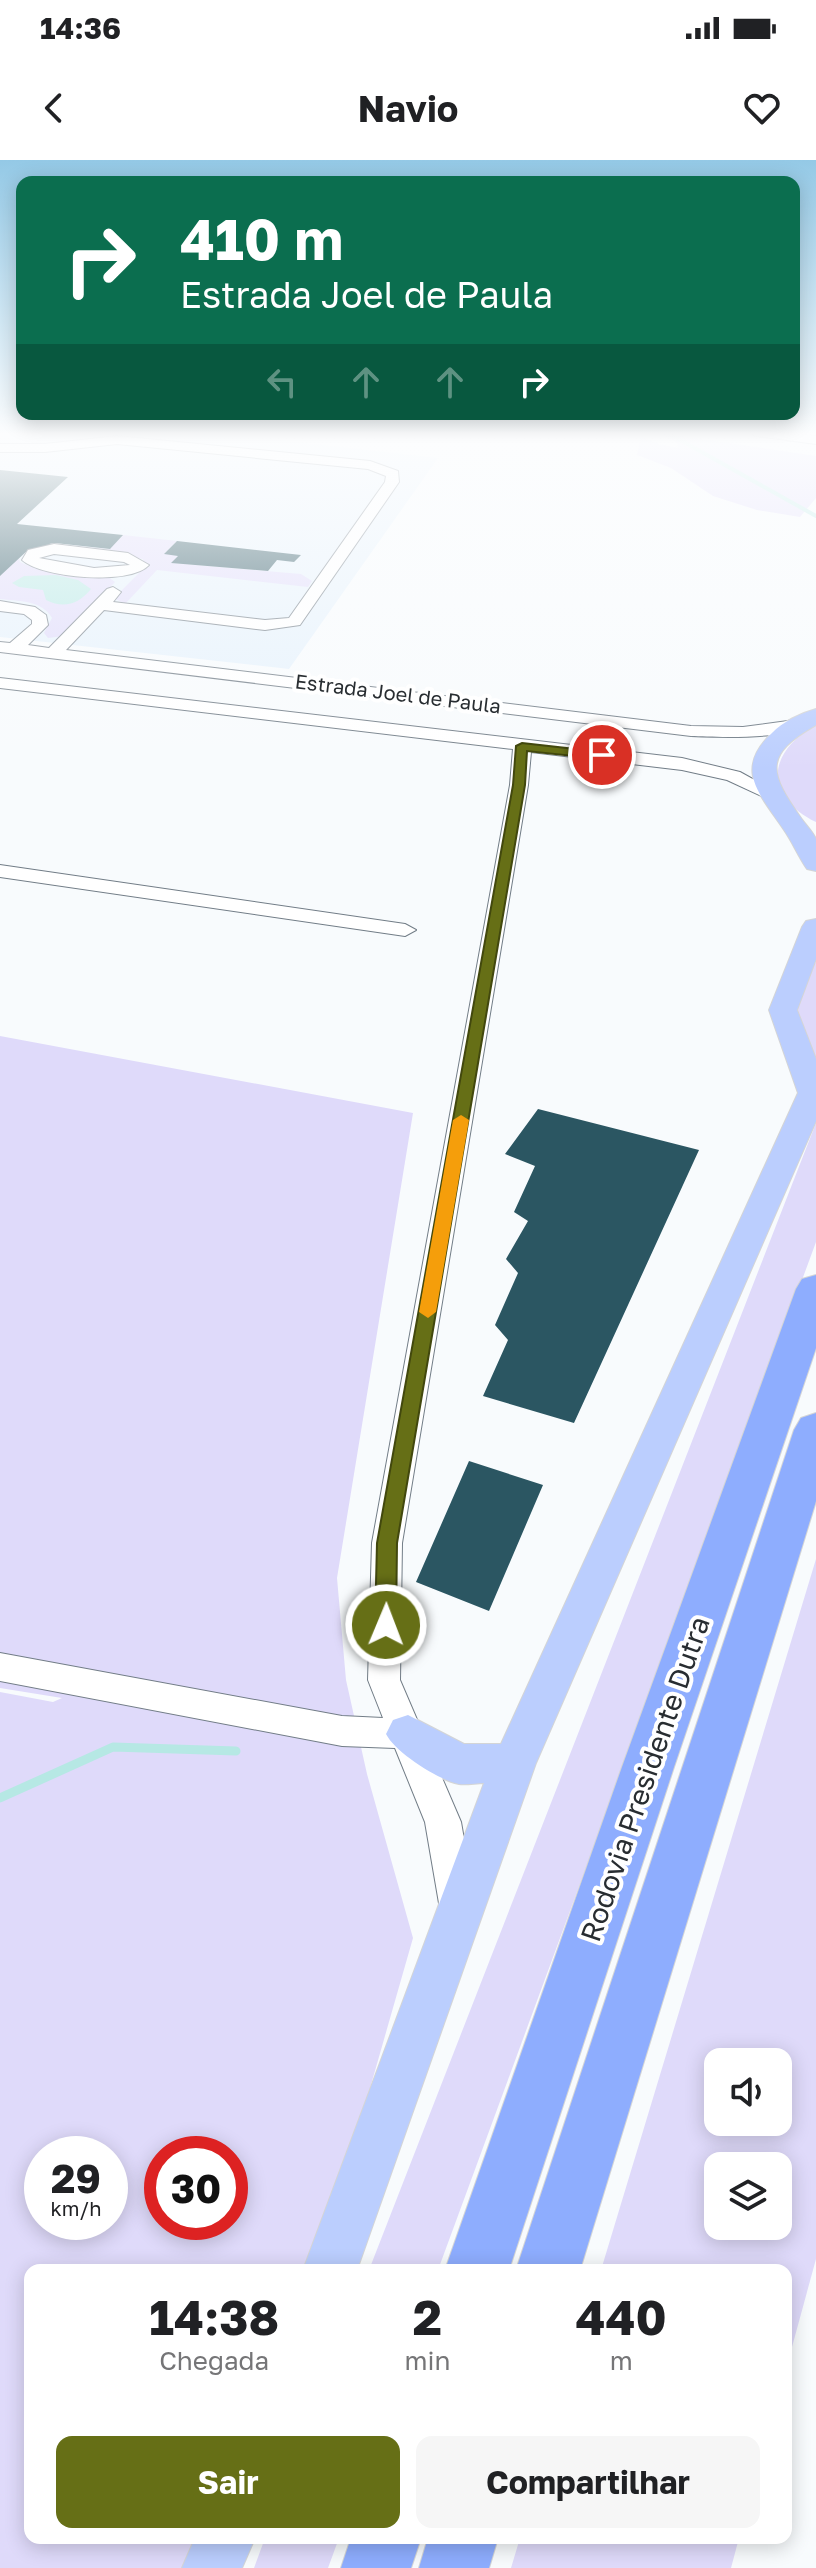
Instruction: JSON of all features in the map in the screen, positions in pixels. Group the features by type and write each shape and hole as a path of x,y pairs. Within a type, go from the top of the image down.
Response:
{"highway":[{"name":"Rodovia Presidente Dutra","path":"479,2264 648,1767 816,1289"},
{"name":"Rodovia Presidente Dutra","path":"550,2264 816,1430"},
{"path":"376,2568 384,2544"},
{"path":"454,2568 461,2544"}],"main road":[{"path":"806,720 776,740 764,758 763,778 768,793 805,828 816,863"},
{"path":"332,2264 514,1763 813,1093 811,1075 783,1010 816,927"},
{"path":"408,1734 459,1764 514,1763"},
{"path":"212,2568 222,2544"}],"street":[{"path":"100,605 260,624 294,622 348,544"},
{"path":"59,647 141,565 128,558 54,549 37,551 29,558 41,564 116,574 133,572"},
{"path":"0,606 29,610 38,615 40,625 30,635 7,648"},
{"path":"30,635 59,647 230,659"},
{"name":"Estrada Joel de Paula","path":"7,648 59,647 691,731 743,732 806,720"},
{"name":"Estrada Joel de Paula","path":"0,683 701,768 746,781 768,793"},
{"name":"Estrada Joel de Paula","path":"459,1913 443,1822 384,1680 387,1543 519,785 522,746"},
{"path":"0,871 405,930"},
{"path":"0,1667 342,1731 408,1734"}],"shaded area":[{"path":"0,544 377,544 289,669 0,637"},
{"path":"51,544 109,549 114,544 174,544 165,553 178,556 172,563 301,574 312,581 308,587 157,570 125,604 114,598 144,568 143,559"},
{"path":"19,558 20,562 29,566 107,576 115,582 64,636 48,638 44,633 52,618 48,612 29,602 0,599 0,576"},
{"path":"816,725 816,822 787,800 778,774 780,761 788,748"},
{"path":"816,961 816,1067 797,1014 799,1000"},
{"path":"0,1036 413,1113 337,1578 346,1680 367,1774 413,1938 320,2264 24,2264 24,2544 222,2544 212,2568 0,2568 0,1692 53,1702 62,1698 0,1688"},
{"path":"816,1123 816,1242 440,2264 371,2264"},
{"path":"816,1559 816,2259 792,2347 792,2264 603,2264"},
{"path":"263,2544 337,2544 328,2568 254,2568"},
{"path":"518,2544 737,2544 731,2568 511,2568"}],"water":[{"path":"56,575 78,580 91,589 76,601 59,604 46,600 43,590 12,583 24,576"}],"building":[{"path":"0,544 50,544 58,550 37,556 28,550 0,576"},
{"path":"68,544 114,544 110,549"},
{"path":"174,544 207,544 301,555 294,562 277,560 268,571 171,563 178,556 164,554"},
{"path":"538,1109 699,1150 574,1423 483,1396 508,1340 495,1325 518,1273 506,1259 528,1221 514,1212 535,1166 505,1154"},
{"path":"469,1461 543,1485 489,1611 416,1582"}],"waterway":[{"path":"0,1798 113,1747 236,1751"}],"slow traffic":[{"path":"428,1312 461,1120"}],"route":[{"path":"386,1625 387,1543 519,785 522,746 602,755"}]}
